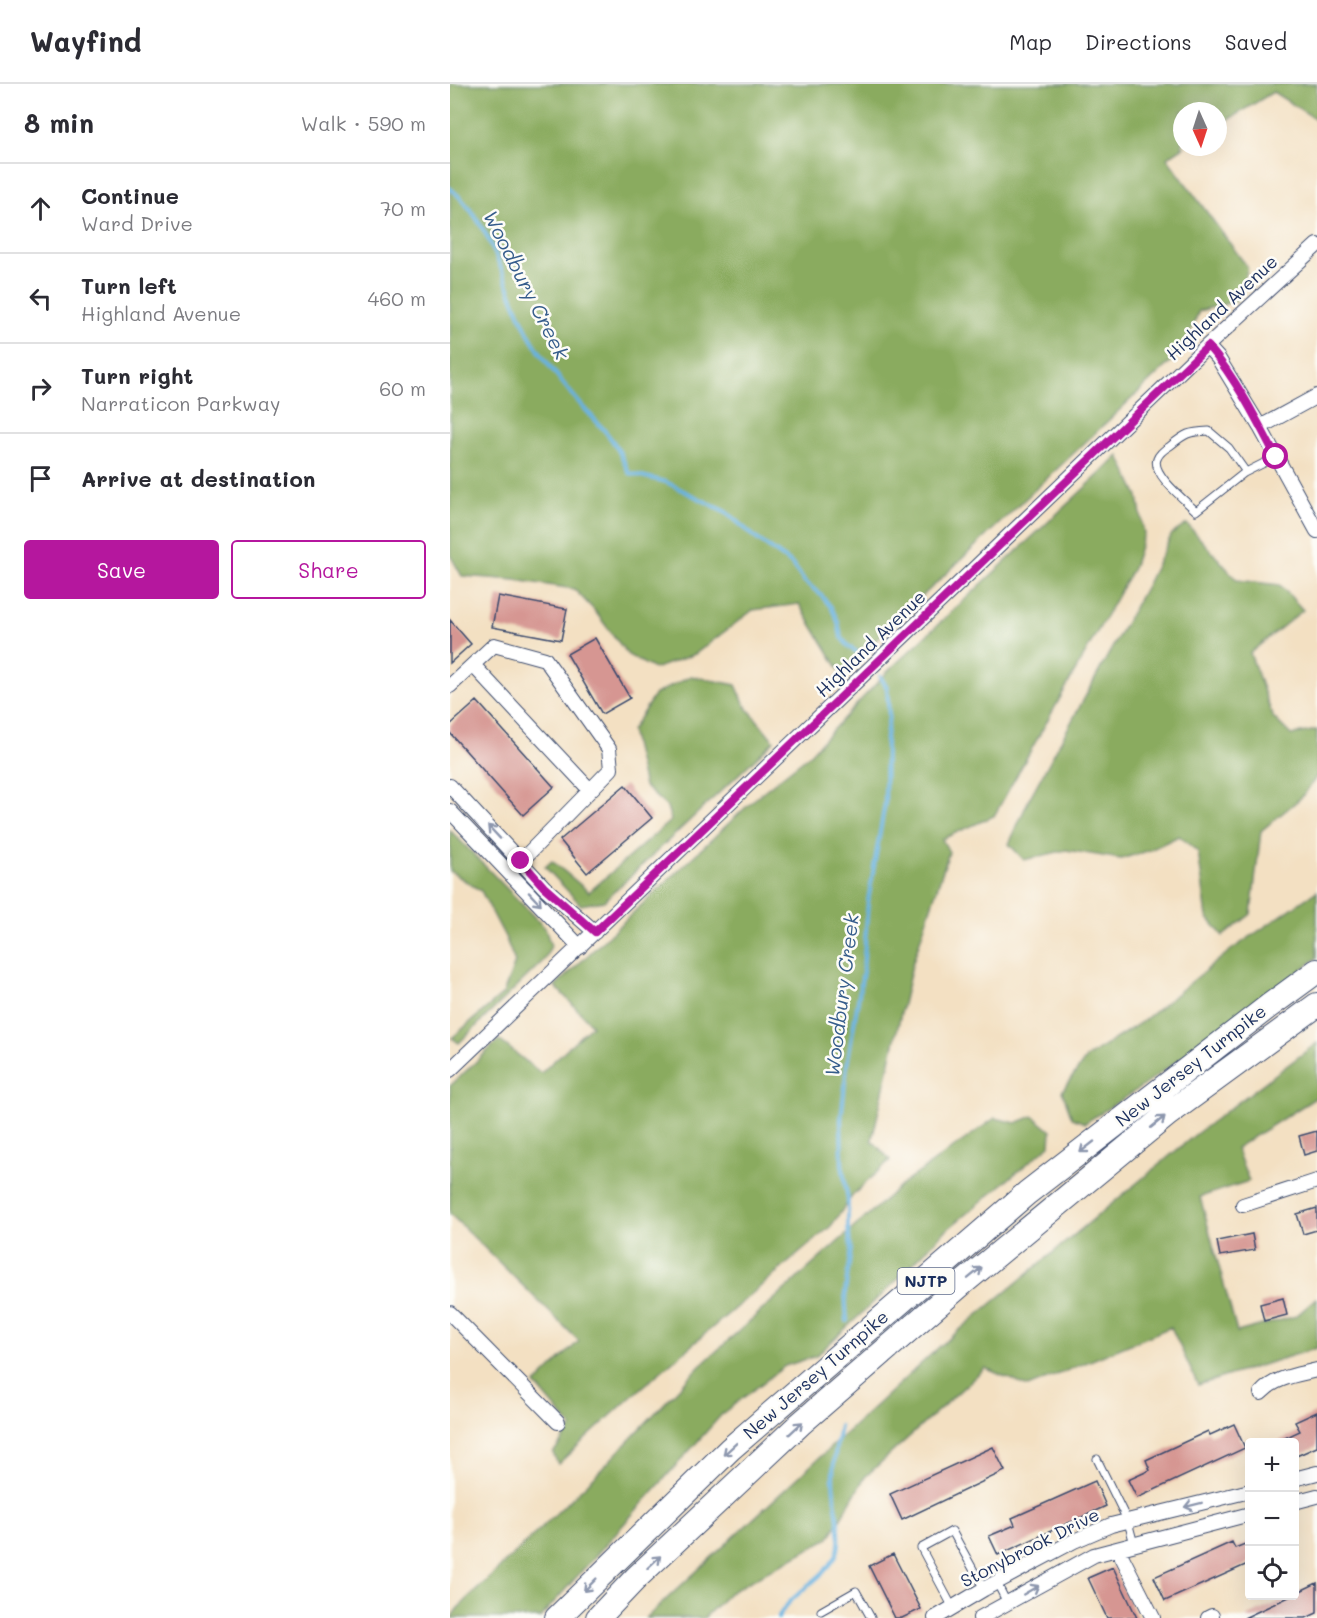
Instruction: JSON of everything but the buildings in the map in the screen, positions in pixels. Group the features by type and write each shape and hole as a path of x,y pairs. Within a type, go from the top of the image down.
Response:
{"highway":[{"name":"New Jersey Turnpike","path":"557,1618 730,1449 1027,1193 1317,971"},
{"name":"New Jersey Turnpike","path":"598,1618 636,1578 800,1424 964,1282 1168,1114 1317,1005"}],"street":[{"name":"Highland Avenue","path":"450,1071 1208,346 1317,245"},
{"path":"1208,346 1218,358 1260,427 1317,531"},
{"path":"1260,427 1317,396"},
{"path":"450,686 494,645 545,659 609,749 611,769 521,861"},
{"path":"473,665 589,789"},
{"path":"450,786 544,887 595,932"},
{"path":"450,812 580,947"},
{"path":"1243,1205 1317,1181"},
{"path":"450,1313 558,1422"},
{"path":"1261,1393 1278,1380 1317,1370"},
{"path":"1299,1478 1317,1473"},
{"name":"Stonybrook Drive","path":"935,1618 1074,1541 1112,1525 1246,1492"},
{"path":"1299,1501 1317,1496"},
{"name":"Stonybrook Drive","path":"980,1618 1094,1555 1245,1515"},
{"path":"1118,1548 1154,1618"}],"lane":[{"path":"1246,472 1229,448 1209,431 1188,432 1163,451 1156,460 1156,469 1164,480 1196,511 1246,472 1276,457"},
{"path":"1097,1459 1128,1522 1134,1544"},
{"path":"953,1608 921,1548 952,1531 990,1586 1007,1603"},
{"path":"821,1611 856,1591 871,1618"}],"green space":[{"path":"450,84 1317,84 1317,120 1273,92 1227,120 1227,102 1173,102 1173,154 1167,158 1248,268 1237,301 1199,311 1183,350 841,673 799,604 753,610 695,654 654,669 628,655 594,610 574,589 515,580 462,576 450,555"},
{"path":"1119,456 1138,496 1144,534 1133,568 994,816 942,839 949,852 912,965 872,1140 890,1160 853,1195 831,1226 630,1398 558,1464 553,1453 572,1427 535,1384 579,1341 450,1214 450,1086 499,1040 541,1073 592,1025 555,986 760,794 808,756 888,671"},
{"path":"1187,524 1237,580 1280,585 1303,610 1250,653 1273,717 1291,735 1317,730 1317,776 1303,796 1261,831 1251,914 1223,936 1207,917 1198,852 1179,836 1150,850 1121,859 1066,850 1024,860 1009,844 1029,799 1172,534"},
{"path":"691,676 736,685 745,705 774,741 604,901 581,905 545,867 552,861 589,892 671,820 667,807 644,786 631,731 655,694"},
{"path":"450,830 545,928 551,946 544,960 459,1043 452,1038 503,994 515,962 481,891 450,871"},
{"path":"1317,891 1317,958 1140,1088 1085,1123 1072,1118 1062,1091 1086,1058 1143,1021 1231,950"},
{"path":"1317,1043 1317,1097 1236,1148 1249,1181 1200,1197 1237,1332 1296,1316 1317,1298 1317,1348 1198,1385 1171,1327 1028,1387 985,1368 865,1477 829,1538 729,1593 704,1618 646,1618 939,1347 1196,1134"},
{"path":"1033,1116 1051,1131 1050,1145 943,1233 892,1285 816,1356 785,1366 723,1413 540,1618 451,1618 457,1609 594,1477 700,1366 900,1186 995,1118 1016,1123"}],"waterway":[{"name":"Woodbury Creek","path":"450,188 478,220 488,238 535,345 561,381 601,426 619,451 629,473 666,482 726,512 757,539 791,563 804,581 831,607 838,622 841,637 849,647 857,652"},
{"name":"Woodbury Creek","path":"847,1321 845,1293 851,1249 848,1200 842,1164 841,1120 847,1065 863,971 868,901 885,803 886,737 889,716 887,688 880,676"},
{"name":"Woodbury Creek","path":"778,1618 790,1601 822,1574 835,1558 838,1550 839,1530 833,1476 840,1426"}],"route":[{"path":"521,861 544,887 595,932 1208,346 1218,358 1276,457"}]}
